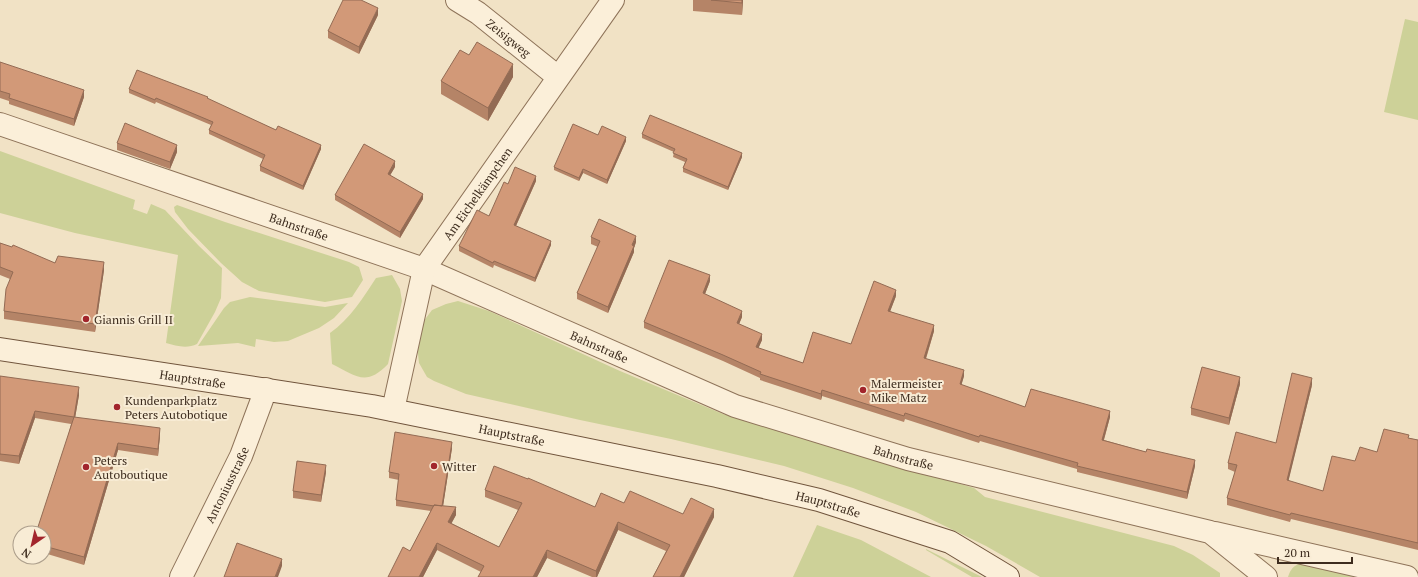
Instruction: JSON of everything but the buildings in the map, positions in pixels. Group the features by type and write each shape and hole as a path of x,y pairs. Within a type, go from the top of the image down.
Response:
{"street":[{"name":"Zeisigweg","path":"457,0 478,13 558,77"},
{"name":"Am Eichelkämpchen","path":"393,410 424,269 613,0"},
{"name":"Bahnstraße","path":"0,124 424,269 735,406 908,459 1210,532 1407,577"},
{"name":"Hauptstraße","path":"0,349 266,389 393,410 703,473 819,500 950,542 1008,577"},
{"name":"Antoniusstraße","path":"181,577 241,456 266,389"},
{"name":"Bahnstraße","path":"1210,532 1266,577"}],"green space":[{"path":"1405,19 1418,22 1418,120 1384,112"},
{"path":"0,151 135,200 133,209 147,214 151,204 165,210 222,268 221,298 197,344 185,347 166,343 178,255 75,233 0,213"},
{"path":"177,205 349,262 359,267 363,280 352,297 325,302 259,291 242,282 188,229 175,212 174,207"},
{"path":"392,275 400,289 402,301 388,364 373,375 361,377 332,364 330,333 350,315 376,278"},
{"path":"250,297 325,307 348,303 334,318 319,328 288,341 274,342 256,339 255,347 238,343 198,346 224,308 230,302"},
{"path":"458,301 489,311 620,371 723,414 974,488 985,497 1174,546 1193,555 1220,573 1220,577 1040,577 986,546 916,512 853,488 784,466 671,439 466,394 427,377 419,363 418,354 418,341 423,322 432,310"},
{"path":"817,525 861,540 931,577 793,577"},
{"path":"926,549 982,577 972,577"},
{"path":"1309,562 1353,573 1354,577 1288,577 1293,568"}],"place":[{"name":"Giannis Grill II","path":"86,319"},
{"name":"Malermeister Mike Matz","path":"863,390"},
{"name":"Kundenparkplatz Peters Autobotique","path":"117,407"},
{"name":"Witter","path":"434,466"},
{"name":"Peters Autoboutique","path":"86,467"}]}
